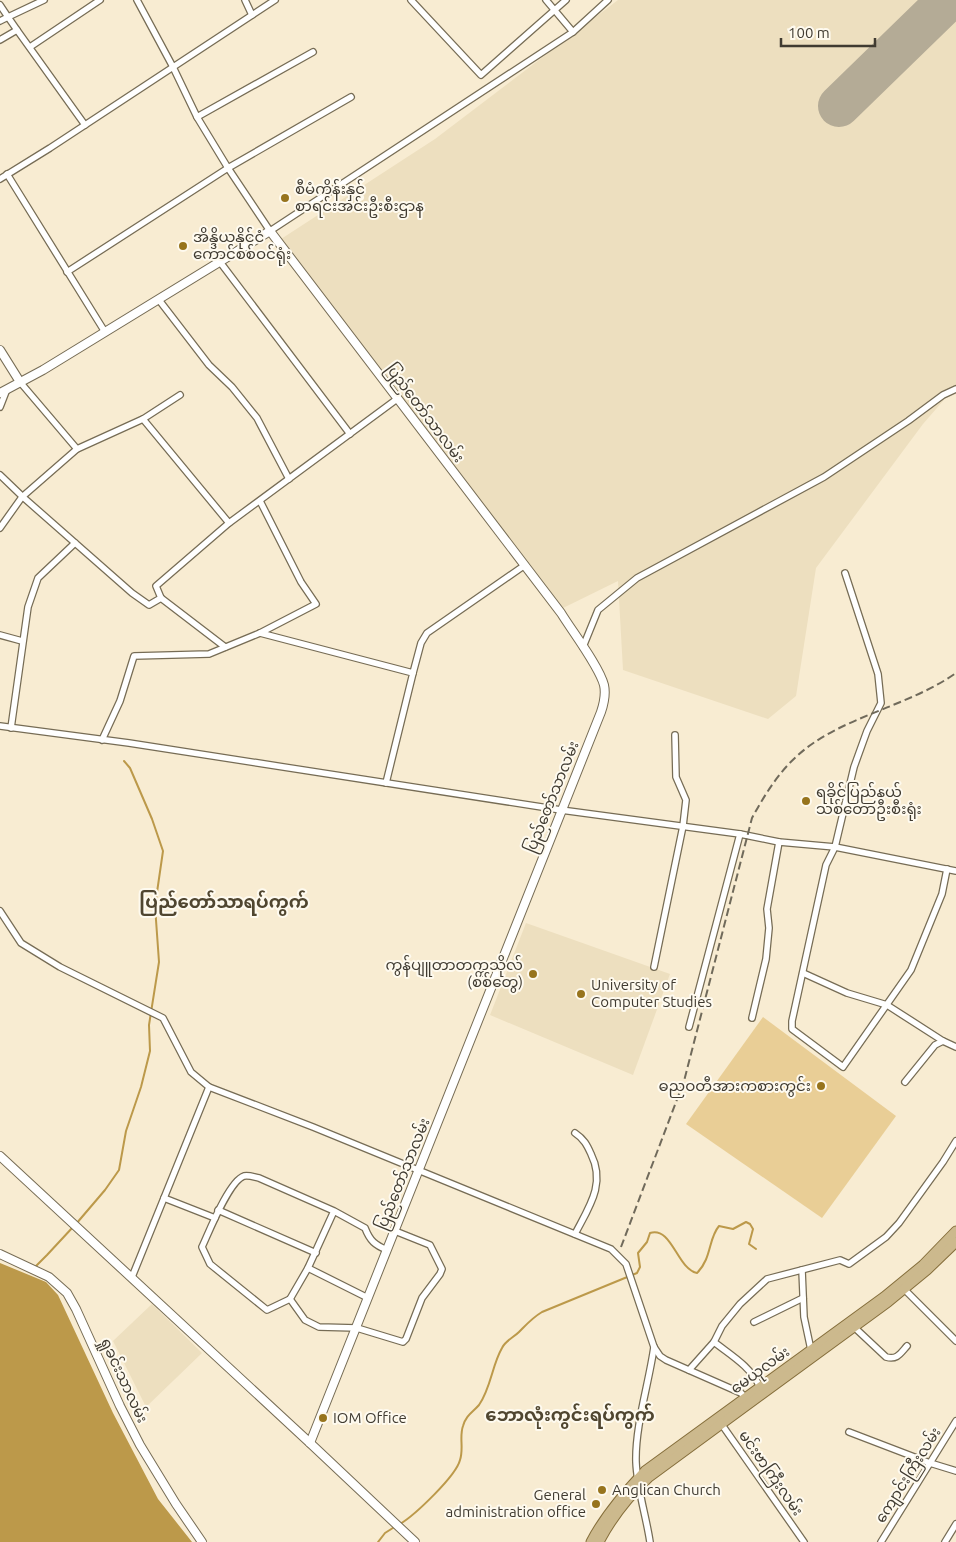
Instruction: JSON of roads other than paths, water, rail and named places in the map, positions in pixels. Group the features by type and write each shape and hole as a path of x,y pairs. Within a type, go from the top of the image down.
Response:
{"main road":[{"name":"မေယုလမ်း","path":"720,1421 760,1387 884,1297 923,1265 956,1231"},
{"name":"မေယုလမ်း","path":"592,1542 599,1527 618,1500 638,1483 649,1477 720,1421 904,1289 956,1242"},
{"name":"မေယုလမ်း","path":"599,1542 638,1483"}],"street":[{"path":"0,21 44,0"},
{"path":"30,47 100,0"},
{"path":"137,0 198,117 228,168 270,231"},
{"path":"245,0 252,15"},
{"path":"0,178 85,125 275,0"},
{"path":"411,0 481,76 566,0"},
{"path":"546,0 573,32"},
{"path":"0,406 4,391 159,300 270,231 573,32 608,0"},
{"path":"0,5 85,125"},
{"path":"0,40 17,30"},
{"path":"198,117 313,52"},
{"path":"67,272 228,168 350,96"},
{"path":"7,174 105,332"},
{"name":"ပြည်တော်သာလမ်း","path":"270,231 561,613 602,679 605,694 604,703 310,1443"},
{"path":"220,262 350,434"},
{"path":"159,300 209,365 232,387 257,418 289,479"},
{"path":"0,350 20,382 77,449"},
{"path":"583,647 598,610 637,578 824,477 908,421 942,395 956,389"},
{"path":"0,528 22,497 77,449 144,420 180,395"},
{"path":"225,647 161,598 156,586 228,523 397,399"},
{"path":"144,420 228,523"},
{"path":"0,475 22,497 132,593 148,605 161,598"},
{"path":"102,740 120,701 134,656 209,654 260,633 316,604 301,582 260,501"},
{"path":"11,728 28,607 38,578 75,543"},
{"path":"386,782 421,642 427,633 525,565"},
{"path":"845,573 878,674 882,703 867,731 854,766 835,847 826,866 792,1021 792,1029 843,1067 911,970 942,894 947,869"},
{"path":"260,633 413,673"},
{"path":"0,636 22,641"},
{"path":"0,726 386,782 561,810 740,834 779,842 835,847 956,871"},
{"path":"654,967 683,826 686,800 676,777 675,735"},
{"path":"689,1028 740,834"},
{"path":"752,1018 766,959 769,928 767,909 779,842"},
{"path":"0,911 21,943 60,967 163,1018 191,1072 209,1087 313,1126 611,1249 623,1260 654,1347 660,1356 741,1393 746,1398"},
{"path":"803,973 847,993 887,1005 943,1041 956,1047"},
{"path":"905,1082 935,1045 943,1041"},
{"path":"132,1277 209,1087"},
{"path":"575,1133 583,1138 594,1161 598,1183 593,1198 575,1234"},
{"path":"689,1370 714,1342 722,1326 740,1304 767,1279 840,1260 849,1264 886,1237 904,1216 956,1141"},
{"path":"0,1156 415,1542"},
{"path":"334,1211 316,1253 290,1299 267,1310 210,1264 202,1247 218,1210 234,1183 241,1176 248,1175 334,1211 365,1228 369,1239 376,1246 387,1250"},
{"path":"164,1198 215,1218"},
{"path":"218,1210 316,1253"},
{"path":"290,1299 305,1320 319,1327 357,1328 403,1342 406,1339 422,1298 442,1269 430,1245 395,1230"},
{"name":"ရှုခင်းသာလမ်း","path":"0,1254 49,1276 61,1286 71,1300 140,1445 202,1542"},
{"path":"308,1268 368,1298"},
{"path":"802,1270 804,1317 811,1350"},
{"path":"904,1289 956,1341"},
{"path":"754,1322 803,1298"},
{"path":"854,1326 886,1357 896,1358 908,1346"},
{"path":"714,1342 745,1365 753,1374 760,1387"},
{"path":"650,1542 638,1483 636,1460 639,1428 654,1347"},
{"name":"မင်းဗာကြီးလမ်း","path":"720,1421 804,1542"},
{"name":"ကျောင်းကြီးလမ်း","path":"881,1542 956,1421"},
{"path":"849,1432 956,1471"},
{"path":"945,1542 956,1524"}],"waterway":[{"path":"76,1224 105,1190 119,1170 126,1131 141,1087 150,1051 149,1025 159,962 155,906 163,851 152,819 130,768 124,761"},
{"path":"400,1524 434,1495 457,1467 462,1451 461,1434 464,1422 483,1398 503,1346 535,1317 542,1312 637,1273 640,1267 638,1253 647,1242 650,1233 658,1233 664,1236 684,1264 690,1270 697,1273 708,1255 713,1237 719,1226 733,1229 746,1222 750,1224 753,1229 749,1244 756,1249"},
{"path":"35,1267 73,1227"},
{"path":"378,1542 385,1533 396,1526"}],"railway":[{"path":"621,1247 684,1081 752,818 761,801 784,770 797,756 814,743 833,731 917,695 956,673"}],"place":[{"name":"စီမံကိန်းနှင့် စာရင်းအင်းဦးစီးဌာန","path":"285,198"},
{"name":"အိန္ဒိယနိုင်ငံ ကောင်စစ်ဝင်ရုံး","path":"183,246"},
{"name":"ရခိုင်ပြည်နယ် သစ်တောဦးစီးရုံး","path":"806,801"},
{"name":"ကွန်ပျူတာတက္ကသိုလ် (စစ်တွေ)","path":"533,974"},
{"name":"University of Computer Studies","path":"581,994"},
{"name":"ဓညဝတီအားကစားကွင်း","path":"821,1086"},
{"name":"IOM Office","path":"323,1418"},
{"name":"Anglican Church","path":"602,1490"},
{"name":"General administration office","path":"596,1504"}],"district":[{"name":"ပြည်တော်သာရပ်ကွက်","path":"224,902"},
{"name":"ဘောလုံးကွင်းရပ်ကွက်","path":"570,1415"}]}
